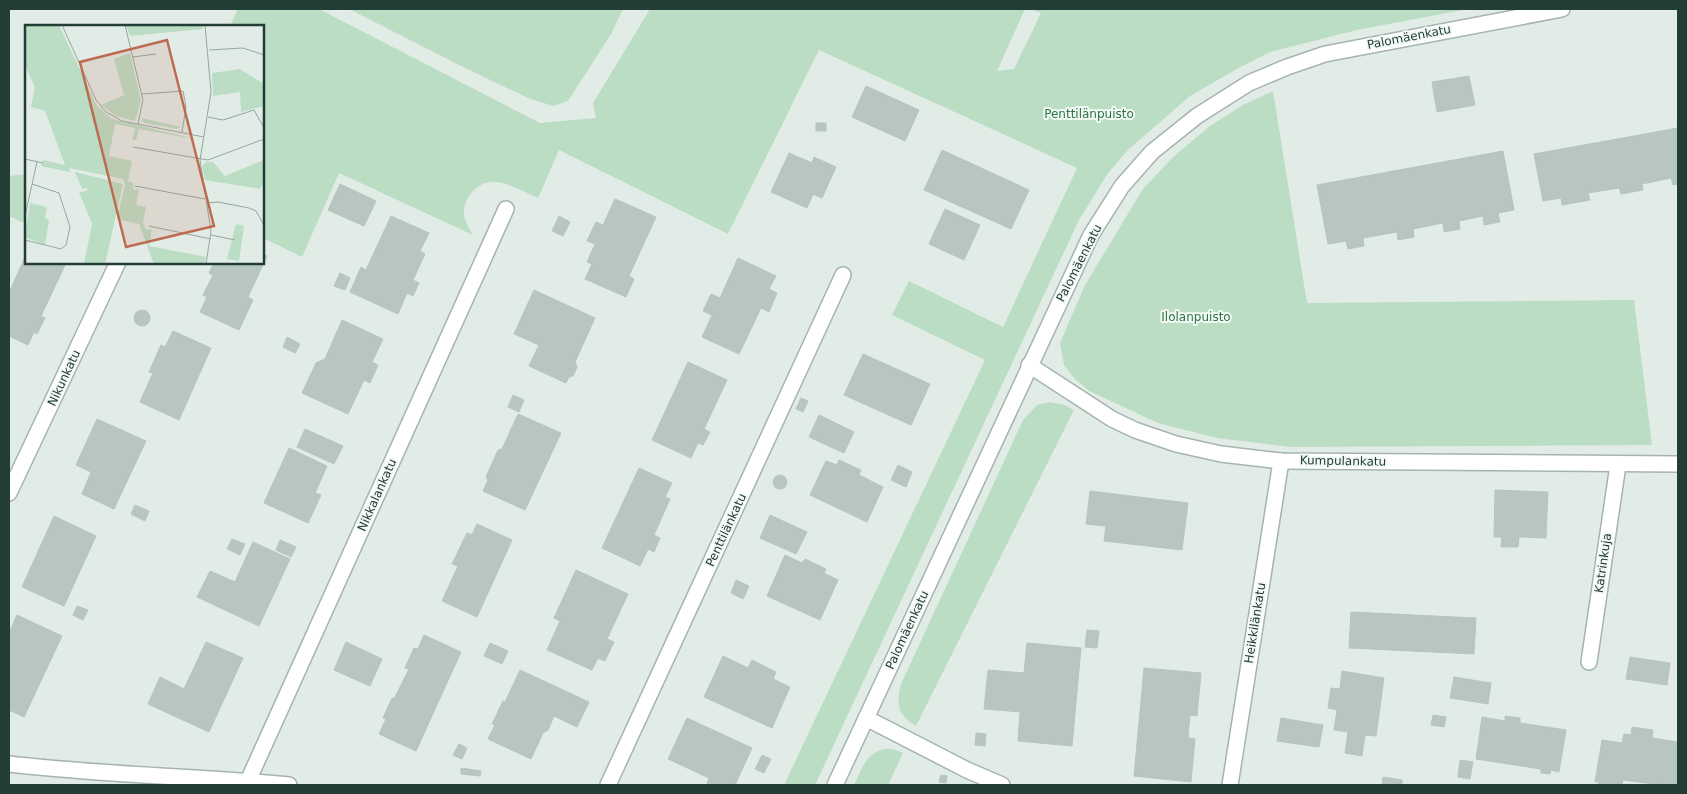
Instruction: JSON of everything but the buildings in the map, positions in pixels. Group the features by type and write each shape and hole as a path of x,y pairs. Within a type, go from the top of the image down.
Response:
{"street":[{"name":"Palomäenkatu","path":"835,785 1091,235 1122,186 1152,152 1197,116 1249,83 1287,67 1325,54 1562,9"},
{"name":"Nikkalankatu","path":"248,781 506,209"},
{"name":"Nikunkatu","path":"9,493 117,264"},
{"name":"Penttilänkatu","path":"608,785 843,276"},
{"name":"Kumpulankatu","path":"1029,365 1112,419 1136,430 1176,444 1221,454 1280,460 1678,464"},
{"name":"Heikkilänkatu","path":"1230,785 1280,460"},
{"name":"Katrinkuja","path":"1589,662 1618,464"},
{"path":"866,718 967,770 1002,785"},
{"path":"9,764 205,782 248,781 289,785"}],"green space":[{"name":"Penttilänpuisto","path":"238,9 319,9 540,123 596,118 593,103 650,9 1025,9 997,71 1014,69 1041,13 1030,9 1468,9 1357,30 1270,52 1190,96 1128,150 1108,173 1079,220 815,785 784,785 985,360 892,315 909,281 1003,327 1077,168 819,50 728,234 559,150 538,198 496,182 486,183 477,188 469,196 464,213 464,217 473,235 339,173 302,257 264,238 264,25 230,25"},
{"path":"349,9 623,9 611,34 568,101 553,106 528,98"},
{"name":"Ilolanpuisto","path":"1273,91 1307,303 1634,300 1652,445 1291,447 1217,438 1158,423 1089,391 1074,378 1064,365 1060,343 1085,285 1143,189 1173,157 1210,126 1243,105"},
{"path":"25,174 25,224 9,216 9,176"},
{"path":"1050,402 1065,405 1074,410 916,726 905,718 900,708 901,684 1023,420 1037,405"},
{"path":"884,749 893,749 903,753 888,785 854,785 868,758 872,754"}]}
